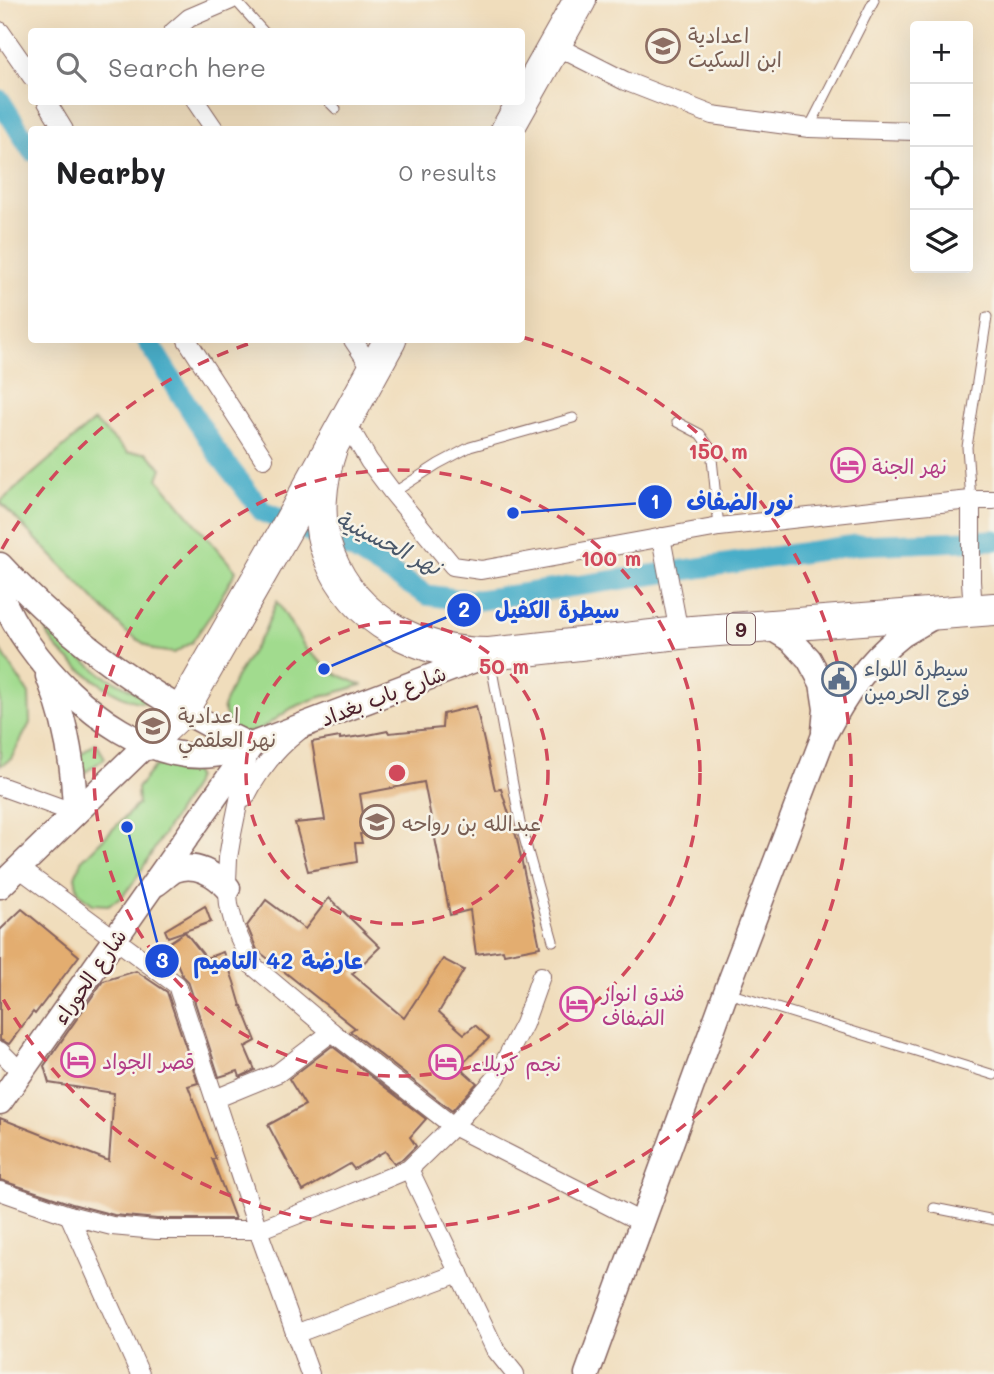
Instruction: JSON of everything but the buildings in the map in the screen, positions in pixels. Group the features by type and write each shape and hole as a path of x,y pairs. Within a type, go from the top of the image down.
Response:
{"highway":[{"path":"525,97 580,0"},
{"path":"509,126 521,105"},
{"name":"9","path":"388,343 330,452 321,501 321,520 328,555 351,593 389,628 435,649 489,654"},
{"path":"147,744 182,711 330,452"},
{"name":"شارع باب بغداد","path":"489,654 679,634 939,613 979,600"}],"street":[{"path":"178,28 189,18 233,0"},
{"path":"0,31 28,71"},
{"path":"554,45 625,81 712,115 809,128 910,131"},
{"path":"49,105 62,126"},
{"path":"198,105 212,126"},
{"path":"189,343 264,459"},
{"path":"355,343 373,370"},
{"path":"330,452 369,461 453,566 481,570 719,527 994,499"},
{"path":"971,500 979,600"},
{"path":"661,537 679,634"},
{"path":"0,565 67,631 112,666 182,711 251,746 228,858 229,905 235,928 251,964 332,1032 453,1126 641,1222"},
{"path":"0,593 14,622 44,666 61,713 71,753 75,813"},
{"path":"587,1374 726,992 824,736 844,698 871,664 902,635 939,613"},
{"path":"768,626 791,640 809,659 821,683 826,709 824,736"},
{"name":"شارع باب بغداد","path":"44,666 91,710 127,734 172,752 198,756 225,754 251,746 489,654"},
{"path":"232,834 243,801 261,771 284,744 311,722"},
{"path":"0,886 147,744"},
{"name":"شارع الحوراء","path":"0,1102 251,746"},
{"path":"0,786 75,813"},
{"path":"19,868 177,985 258,1230 310,1374"},
{"path":"150,889 175,870 189,868 204,870 218,877 228,888"},
{"path":"0,1191 69,1215 112,1226 156,1230 258,1230 409,1169 496,1078 524,1024 541,976"},
{"path":"215,1099 278,1073 332,1032"},
{"path":"0,1051 21,1072"},
{"path":"409,1169 495,1349 515,1374"},
{"path":"69,1215 140,1374"},
{"path":"295,1334 459,1273"}],"lane":[{"path":"233,0 260,28"},
{"path":"809,128 874,0"},
{"path":"332,105 336,109"},
{"path":"971,500 967,447 987,317"},
{"path":"393,493 470,447 573,418"},
{"path":"677,422 699,434 711,449 719,527"},
{"path":"489,654 520,823 553,941"},
{"path":"726,992 994,1075"},
{"path":"934,1208 994,1220"}],"green space":[{"path":"94,421 128,453 146,452 162,468 158,479 236,571 192,642 174,653 154,650 126,632 0,502"},
{"path":"277,601 306,649 334,673 362,685 314,699 292,708 259,730 242,734 229,724 223,707 236,677 264,632"},
{"path":"49,626 77,655 103,675 145,697 146,702 123,697 79,669 56,647 46,628"},
{"path":"0,649 29,694 30,723 11,759 0,766"},
{"path":"96,743 105,758 84,773 74,759"},
{"path":"170,762 190,766 196,776 193,786 134,882 121,898 108,905 93,904 78,891 75,877 81,861 138,804 137,788 154,767"}],"waterway":[{"name":"نهر الحسينية","path":"0,100 28,145"},
{"name":"نهر الحسينية","path":"149,343 216,451 263,512 354,550 427,595 479,600 856,545 994,540"}],"place":[{"name":"اعدادية ابن السكيت","path":"663,46"},
{"name":"نهر الجنة","path":"848,465"},
{"name":"نور الضفاف","path":"513,513"},
{"name":"سيطرة الكفيل","path":"324,669"},
{"name":"سيطرة اللواء فوج الحرمين","path":"839,679"},
{"name":"اعدادية نهر العلقمي","path":"153,726"},
{"name":"عبدالله بن رواحه","path":"377,822"},
{"name":"عارضة 42 التاميم","path":"127,827"},
{"name":"فندق انوار الضفاف","path":"577,1004"},
{"name":"قصر الجواد","path":"78,1060"},
{"name":"نجم كربلاء","path":"446,1062"}]}
